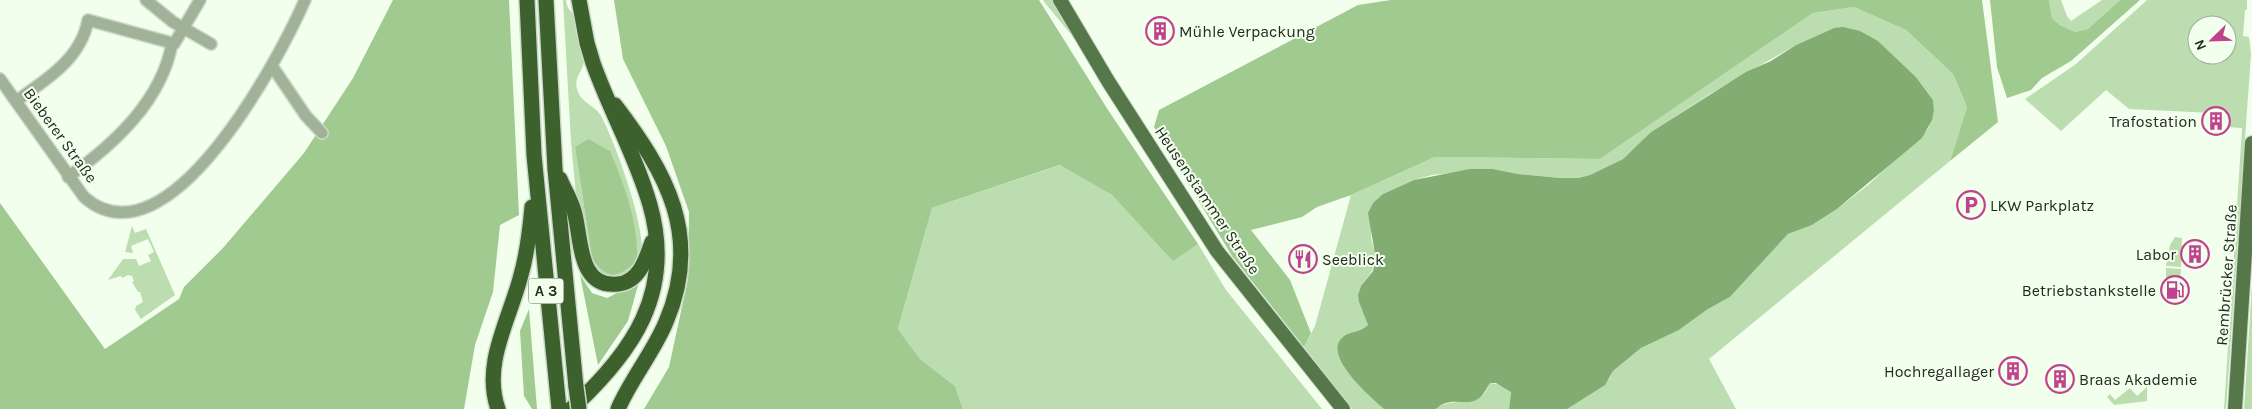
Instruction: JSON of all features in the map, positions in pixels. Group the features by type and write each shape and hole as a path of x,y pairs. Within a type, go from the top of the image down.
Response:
{"highway":[{"name":"A 3","path":"526,0 536,178 562,407"},
{"name":"A 3","path":"546,0 555,169 579,409"},
{"path":"562,407 618,361 638,332 653,287 655,234 650,205 602,88 586,43 579,0"},
{"path":"602,88 643,142 664,179 675,210 679,242 678,279 671,309 656,341 618,409"},
{"path":"555,169 574,210 586,268 600,282 616,285 632,279 645,262 655,234"},
{"path":"498,409 493,387 495,356 522,274 536,178"}],"main road":[{"name":"Heusenstammer Straße","path":"1060,0 1108,81 1217,251 1343,409"},
{"name":"Rembrücker Straße","path":"2235,409 2252,143"}],"street":[{"path":"146,0 166,17 210,44"},
{"path":"16,102 67,61 82,41 88,20 174,44 200,0"},
{"name":"Bieberer Straße","path":"0,79 68,177 89,200 105,208 137,210 160,201 178,188 228,133 249,105 272,66 305,0"},
{"path":"68,177 106,148 138,113 162,74 172,43"},
{"path":"272,66 306,116 322,133"}],"shaded area":[{"path":"393,0 509,0 519,215 500,225 493,292 475,345 464,409 0,409 0,203 105,349 179,299 184,287 223,248 304,153 353,78"},
{"path":"563,0 566,0 568,8 573,14 580,32 582,44 584,60 576,82 578,92 599,113 607,128 630,188 636,211 642,249 640,261 624,278 602,276 586,254 576,195","holes":["588,139 592,258 575,147"]},
{"path":"614,0 1039,0 1108,110 1198,244 1173,261 1112,195 1060,165 932,208 898,329 920,359 955,386 963,409 644,409 669,367 688,279 689,212 666,146 623,59"},
{"path":"1043,0 1052,0 1073,37 1045,3"},
{"path":"1391,0 1982,0 1998,122 1950,161 1967,107 1953,74 1906,30 1854,7 1813,13 1600,159 1435,157 1351,195 1317,207 1302,217 1251,230 1290,280 1311,333 1304,347 1232,256 1154,127 1159,110 1358,5"},
{"path":"1990,0 2049,0 2052,18 2060,25 2075,32 2088,29 2120,0 2140,0 2071,61 2042,78 2031,90 2007,98 1997,67"},
{"path":"2049,0 2061,0 2071,21 2102,0 2120,0 2088,29 2075,32 2060,25 2052,18"},
{"path":"2147,0 2247,0 2243,36 2249,37 2251,54 2226,409 2224,409 2242,128 2211,126 2212,113 2129,109 2106,90 2061,131 2025,99 2076,64"},
{"path":"1854,7 1906,30 1953,74 1967,107 1950,161 1709,359 1736,409 1567,409 1609,379 1613,371 1641,348 1679,330 1708,309 1730,297 1788,234 1812,225 1837,209 1868,185 1928,129 1934,110 1933,100 1916,77 1878,41 1834,28 1796,45 1710,94 1651,132 1623,159 1590,175 1578,178 1560,178 1518,174 1493,169 1432,175 1414,180 1383,194 1371,231 1375,255 1374,267 1361,287 1359,296 1368,325 1363,331 1352,335 1344,366 1384,409 1352,409 1304,347 1315,326 1351,195 1435,157 1600,159 1813,13"},
{"path":"1843,27 1860,31 1878,41 1916,77 1933,100 1932,120 1922,138 1837,209 1812,225 1788,234 1730,297 1708,309 1679,330 1641,348 1613,371 1605,385 1567,409 1509,409 1511,392 1496,383 1490,383 1482,396 1473,401 1447,403 1436,409 1384,409 1360,386 1343,365 1338,354 1338,345 1343,337 1368,325 1358,295 1361,286 1373,271 1376,260 1368,213 1373,203 1383,194 1414,180 1470,169 1493,169 1518,174 1560,178 1578,178 1590,175 1623,159 1651,132 1746,72 1771,61 1796,45 1834,28"},
{"path":"588,139 610,151 630,204 637,246 637,261 618,274 608,274 603,271 592,258 575,147"},
{"path":"1061,165 1112,195 1173,260 1198,244 1226,290 1322,409 963,409 955,386 920,359 898,329 932,208"},
{"path":"132,226 135,233 146,229 175,295 141,319 135,310 136,306 143,302 140,292 138,292 132,282 134,281 132,276 128,275 122,278 121,276 108,280 123,259 136,259 139,266 151,261 148,255 154,252 148,239 131,246 133,253 125,252"},
{"path":"2175,237 2182,238 2181,267 2166,266 2170,245"},
{"path":"2166,268 2181,269 2180,283 2166,282"},
{"path":"580,275 592,293 607,298 639,282 628,321 598,365"},
{"path":"2252,285 2252,409 2244,409"},
{"path":"529,309 537,409 532,409 524,396 520,331"},
{"path":"1490,383 1502,385 1511,392 1509,409 1436,409 1447,403 1479,398 1485,393"},
{"path":"2147,387 2147,401 2114,405 2107,397 2110,394 2115,400 2130,388 2137,396"}],"place":[{"name":"Mühle Verpackung","path":"1160,31"},
{"name":"Trafostation","path":"2216,121"},
{"name":"LKW Parkplatz","path":"1971,205"},
{"name":"Labor","path":"2195,254"},
{"name":"Seeblick","path":"1303,259"},
{"name":"Betriebstankstelle","path":"2175,290"},
{"name":"Hochregallager","path":"2013,371"},
{"name":"Braas Akademie","path":"2060,379"}]}
